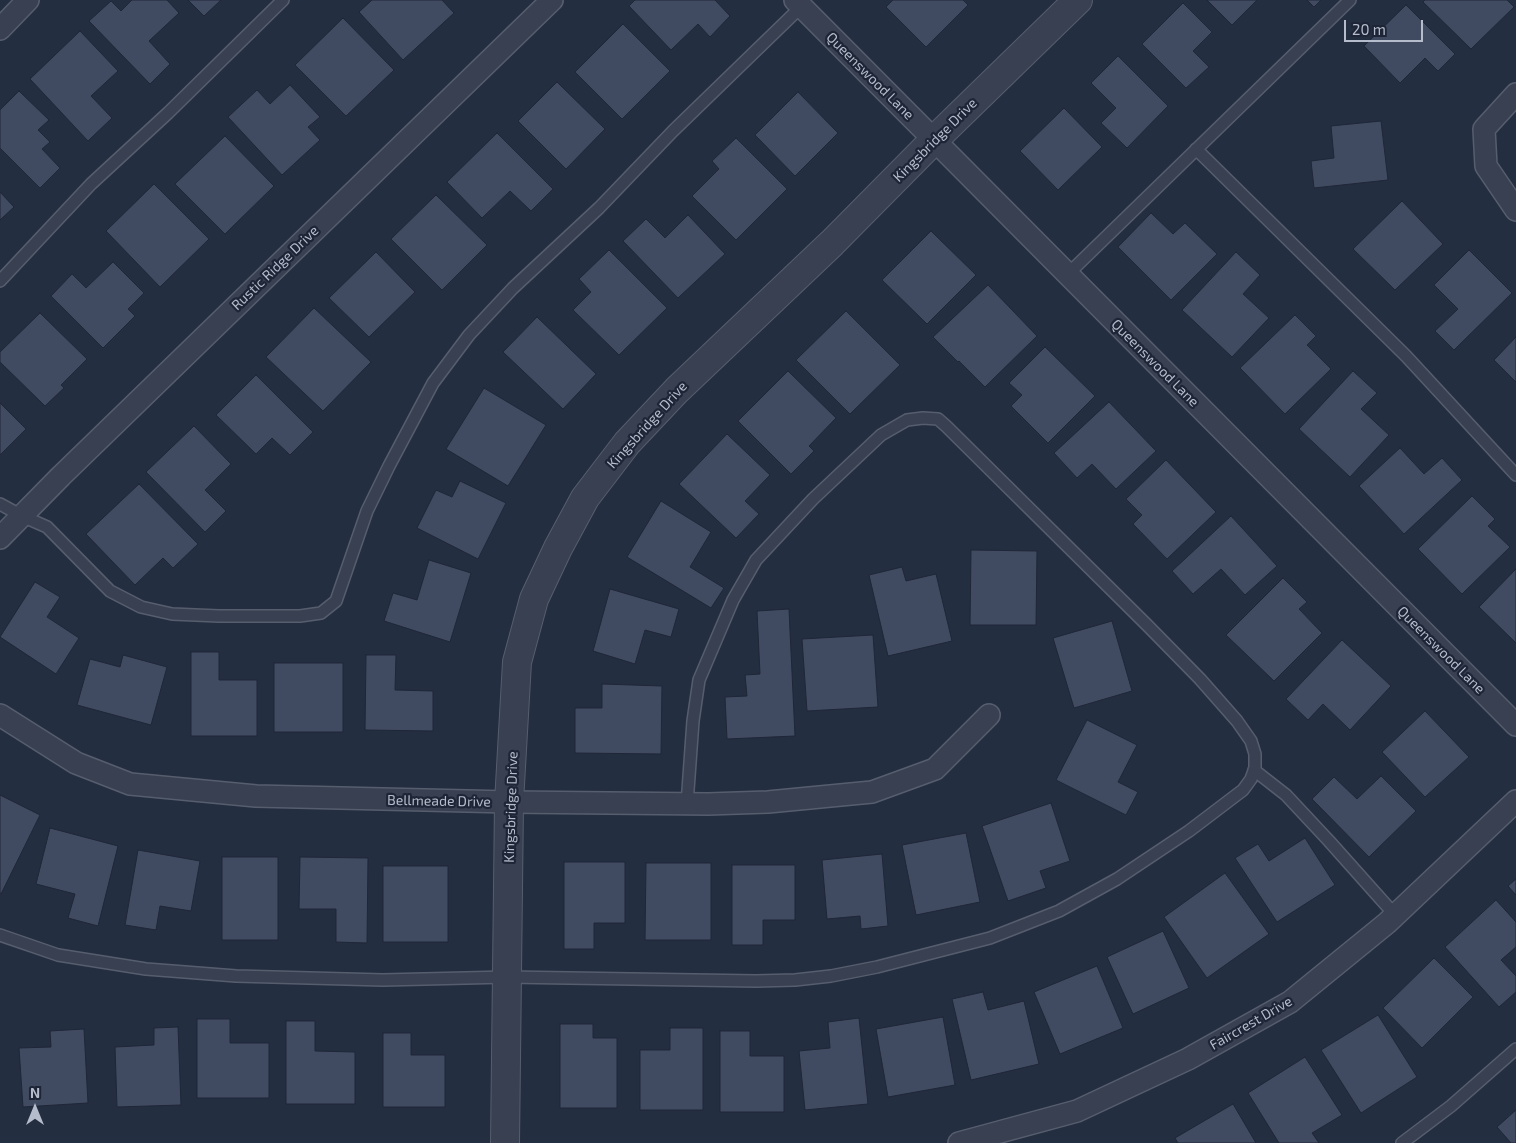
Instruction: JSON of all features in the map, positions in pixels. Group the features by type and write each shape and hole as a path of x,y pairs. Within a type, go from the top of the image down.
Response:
{"street":[{"path":"0,29 28,0"},
{"name":"Rustic Ridge Drive","path":"0,538 61,476 552,0"},
{"name":"Kingsbridge Drive","path":"505,1143 509,802 517,662 534,599 558,548 585,498 627,443 677,390 832,243 934,140 1078,0"},
{"name":"Queenswood Lane","path":"801,2 934,140 1516,725"},
{"path":"1516,94 1484,129 1486,166 1516,210"},
{"name":"Bellmeade Drive","path":"0,715 76,763 130,784 256,796 687,804 768,802 872,792 934,769 989,715"},
{"name":"Faircrest Drive","path":"959,1143 1077,1111 1188,1059 1290,1002 1396,915 1516,801"}],"lane":[{"path":"0,281 91,184 168,113 283,0"},
{"path":"1068,274 1350,0"},
{"path":"0,504 47,527 110,591 142,607 172,614 219,616 300,616 321,613 336,601 367,511 411,424 433,383 469,335 513,288 599,208 801,2"},
{"path":"1196,150 1406,356 1516,475"},
{"path":"0,935 58,955 146,970 236,976 383,980 507,977 707,981 795,980 831,976 878,967 990,938 1058,911 1118,879 1189,831 1243,790 1251,779 1254,770 1255,754 1251,741 1237,721 1200,679 946,426 938,419 923,418 907,420 881,435 813,499 756,560 733,600 699,680 693,721 687,804"},
{"path":"1254,770 1286,796 1396,915"},
{"path":"1402,1143 1451,1106 1516,1049"}],"building":[{"path":"132,0 167,0 179,13 149,41 170,64 150,84 89,21 111,1 121,11"},
{"path":"188,0 221,0 204,16"},
{"path":"372,0 442,0 454,13 403,60 359,12"},
{"path":"635,0 715,0 730,16 710,37 698,24 671,50 629,6"},
{"path":"893,0 963,0 968,5 926,47 886,7"},
{"path":"1207,0 1257,0 1232,25"},
{"path":"1307,0 1321,0 1314,7"},
{"path":"1425,0 1507,0 1514,7 1471,49 1423,2"},
{"path":"1183,3 1212,32 1193,51 1209,67 1186,88 1142,44"},
{"path":"1406,5 1455,54 1438,71 1425,58 1400,83 1364,46"},
{"path":"343,18 394,70 346,116 295,65"},
{"path":"623,24 670,71 622,119 575,72"},
{"path":"80,31 118,71 91,96 112,118 88,141 30,79"},
{"path":"1118,56 1168,106 1127,148 1101,123 1116,108 1091,83"},
{"path":"557,82 605,129 566,169 518,121"},
{"path":"290,85 320,117 308,127 320,140 282,175 228,117 257,90 270,104"},
{"path":"19,91 49,120 38,130 50,142 42,149 60,168 40,188 0,148 0,110"},
{"path":"798,92 838,133 795,176 755,135"},
{"path":"1064,108 1102,147 1058,190 1020,151"},
{"path":"1381,121 1388,180 1314,188 1311,161 1334,158 1331,126"},
{"path":"497,133 553,189 531,211 510,191 482,218 447,182"},
{"path":"225,136 274,186 225,234 175,184"},
{"path":"736,138 787,189 736,240 692,196 719,169 712,161"},
{"path":"154,184 209,239 160,287 106,231"},
{"path":"0,192 14,207 0,220"},
{"path":"436,195 487,245 442,290 391,239"},
{"path":"1402,201 1443,244 1395,290 1353,249"},
{"path":"1151,213 1173,234 1185,223 1217,254 1171,300 1118,247"},
{"path":"688,215 725,254 678,298 623,241 646,219 665,238"},
{"path":"931,231 976,275 927,324 882,280"},
{"path":"609,250 667,308 619,355 573,310 591,292 579,279"},
{"path":"1469,250 1512,293 1454,350 1435,331 1458,309 1434,285"},
{"path":"376,252 415,292 369,337 329,298"},
{"path":"1236,252 1260,275 1243,294 1269,318 1232,357 1182,310"},
{"path":"113,262 144,293 128,309 135,316 103,348 51,296 72,274 86,288"},
{"path":"988,285 1037,336 985,387 933,337"},
{"path":"314,308 371,362 323,411 266,357"},
{"path":"846,311 900,365 850,414 796,360"},
{"path":"40,313 87,359 61,385 64,388 45,406 0,362 0,352"},
{"path":"1295,315 1316,336 1307,345 1331,369 1285,414 1240,368"},
{"path":"537,317 596,374 563,409 503,352"},
{"path":"1516,337 1516,382 1494,360"},
{"path":"1045,347 1095,396 1048,443 1011,406 1022,395 1009,383"},
{"path":"788,371 836,418 809,446 814,451 791,474 738,421"},
{"path":"1353,371 1377,393 1361,409 1389,435 1350,477 1299,429"},
{"path":"256,375 313,432 290,455 272,438 256,454 216,415"},
{"path":"484,388 546,425 508,486 446,449"},
{"path":"1109,402 1156,451 1116,489 1092,464 1077,478 1054,453"},
{"path":"0,403 26,429 0,455"},
{"path":"194,426 231,464 205,490 226,511 205,532 146,472"},
{"path":"727,434 770,475 745,501 759,514 736,538 679,484"},
{"path":"1400,448 1424,474 1442,458 1462,480 1404,534 1359,486"},
{"path":"1166,460 1216,512 1167,559 1133,524 1142,515 1126,499"},
{"path":"460,481 506,503 478,559 417,528 436,490 452,497"},
{"path":"139,484 198,544 173,568 163,558 135,585 86,534"},
{"path":"1472,496 1495,519 1488,526 1510,547 1462,594 1418,549"},
{"path":"661,501 711,532 690,567 724,588 711,608 627,557"},
{"path":"1231,516 1277,566 1245,595 1221,569 1193,594 1172,571"},
{"path":"971,550 1037,551 1036,625 970,625"},
{"path":"429,560 471,573 450,642 384,621 393,593 417,600"},
{"path":"902,567 906,581 936,574 952,641 888,656 869,575"},
{"path":"1516,569 1516,643 1479,607"},
{"path":"1283,578 1307,602 1299,609 1322,633 1274,681 1226,635"},
{"path":"35,582 60,597 47,617 79,638 56,674 0,637"},
{"path":"610,589 679,609 671,637 645,630 635,664 593,651"},
{"path":"789,609 795,736 727,739 725,697 747,696 745,675 760,674 757,611"},
{"path":"1112,621 1132,691 1074,708 1053,638"},
{"path":"873,635 878,707 807,711 802,639"},
{"path":"1342,640 1391,686 1350,730 1323,704 1308,720 1286,699"},
{"path":"191,652 219,652 219,680 257,680 257,736 191,736"},
{"path":"123,655 167,667 151,725 77,705 90,659 120,667"},
{"path":"366,655 396,655 395,690 433,691 433,731 365,730"},
{"path":"274,663 343,663 343,732 274,732"},
{"path":"602,684 662,686 661,754 575,753 575,708 602,708"},
{"path":"1425,711 1469,757 1425,797 1382,752"},
{"path":"1087,720 1137,745 1118,782 1138,792 1126,815 1056,780"},
{"path":"1381,776 1416,811 1369,857 1312,799 1334,777 1357,799"},
{"path":"0,795 40,815 1,894 0,893"},
{"path":"1051,803 1070,861 1040,871 1046,888 1008,901 982,826"},
{"path":"50,828 118,846 98,926 68,918 75,894 36,884"},
{"path":"966,833 980,902 916,915 902,845"},
{"path":"1305,838 1335,885 1277,922 1235,858 1258,844 1269,861"},
{"path":"138,850 200,861 191,911 160,906 156,930 125,925"},
{"path":"882,854 888,926 861,929 860,916 827,919 822,860"},
{"path":"222,857 278,857 278,940 222,940"},
{"path":"300,857 368,858 367,943 336,942 336,909 299,909"},
{"path":"564,862 625,862 625,923 594,923 594,949 564,949"},
{"path":"646,863 711,863 711,940 645,940"},
{"path":"732,865 795,865 795,920 763,920 763,945 732,945"},
{"path":"383,866 448,866 448,942 383,942"},
{"path":"1225,873 1269,934 1207,978 1164,917"},
{"path":"1516,879 1516,895 1508,886"},
{"path":"1496,900 1516,922 1516,947 1501,960 1516,976 1516,992 1499,1007 1445,947"},
{"path":"1163,931 1189,988 1133,1014 1107,957"},
{"path":"1434,958 1473,997 1422,1048 1383,1008"},
{"path":"1097,966 1123,1028 1060,1054 1034,992"},
{"path":"983,992 988,1010 1024,1001 1039,1064 971,1080 952,999"},
{"path":"1378,1015 1417,1077 1361,1113 1321,1050"},
{"path":"943,1017 955,1085 888,1097 876,1029"},
{"path":"859,1018 868,1104 805,1110 799,1051 830,1048 828,1022"},
{"path":"197,1019 230,1019 230,1043 269,1043 269,1098 197,1098"},
{"path":"286,1021 315,1021 315,1051 355,1052 355,1104 286,1104"},
{"path":"560,1024 593,1024 593,1038 617,1038 617,1108 560,1108"},
{"path":"178,1027 181,1105 117,1107 115,1047 154,1045 154,1028"},
{"path":"670,1028 703,1028 703,1110 640,1110 640,1050 670,1050"},
{"path":"84,1029 88,1103 23,1107 19,1048 51,1047 50,1031"},
{"path":"720,1031 750,1031 750,1056 784,1056 784,1112 720,1112"},
{"path":"383,1033 411,1033 411,1055 445,1055 445,1107 383,1107"},
{"path":"1305,1057 1342,1115 1312,1133 1319,1143 1279,1143 1248,1093"},
{"path":"1233,1104 1256,1143 1178,1143 1175,1138"},
{"path":"1516,1110 1516,1143 1511,1143 1497,1127"}]}
